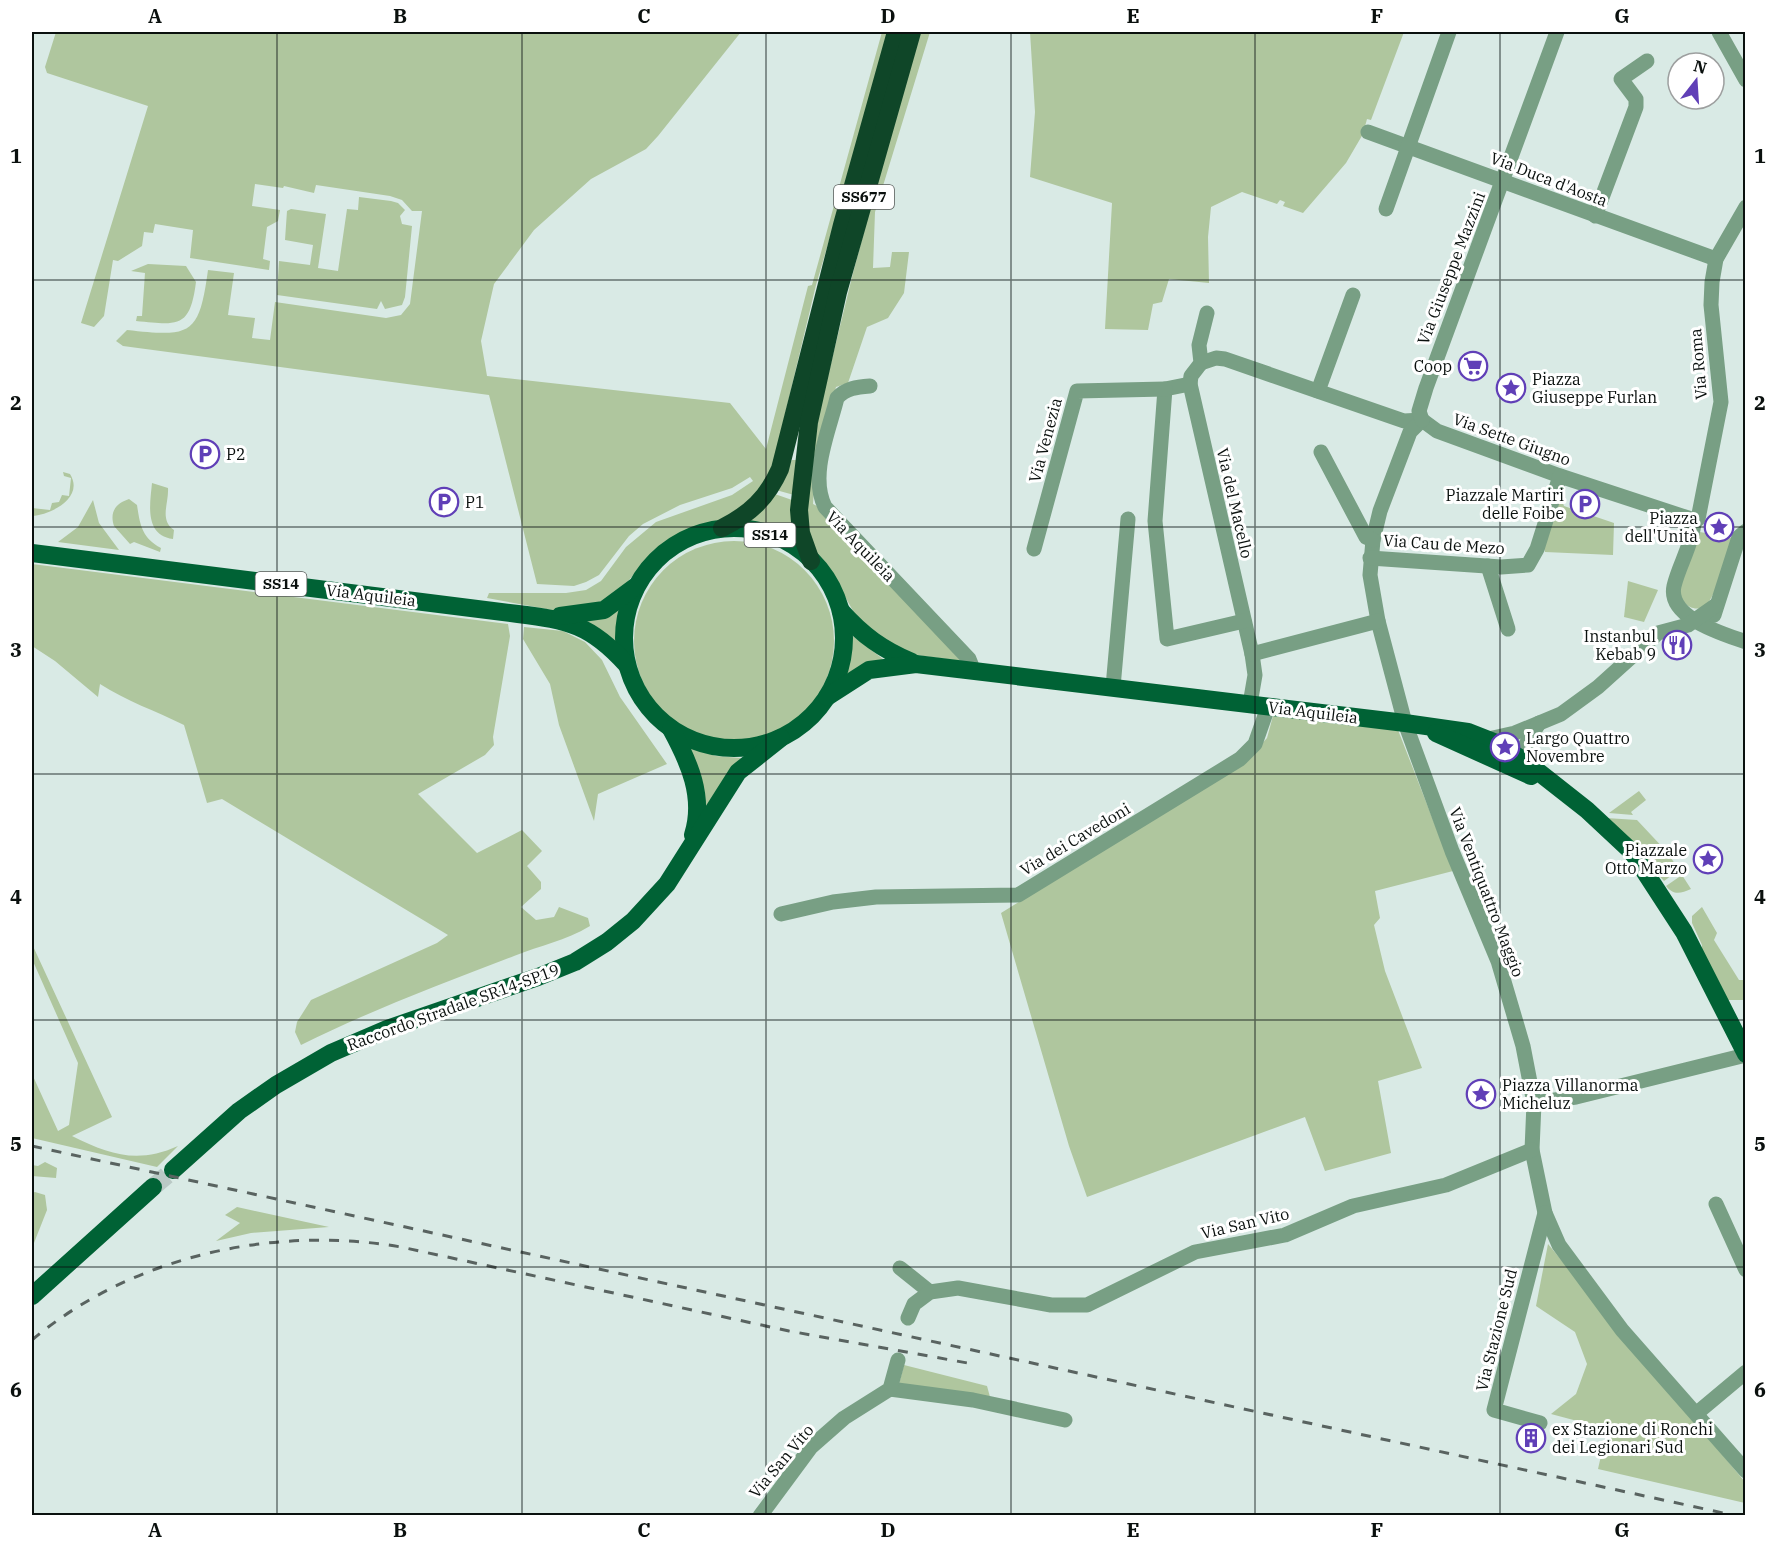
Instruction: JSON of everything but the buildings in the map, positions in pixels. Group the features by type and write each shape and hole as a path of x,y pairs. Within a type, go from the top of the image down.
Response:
{"highway":[{"name":"SS677","path":"722,528 741,519 758,505 771,489 780,470 842,225 896,32"},
{"name":"SS677","path":"811,561 801,533 799,510 809,422 838,292 912,32"}],"main road":[{"name":"SS14","path":"722,528 765,533 784,541 811,561 832,590 840,609 844,630 839,672 827,697 815,712 781,738 758,746 718,747 702,744 671,729 643,700 626,664 623,643 625,618 637,586 663,554 681,541 722,528"},
{"name":"Via Aquileia","path":"32,553 531,615 572,623 594,633 626,664"},
{"name":"Via Aquileia","path":"531,615 570,616 604,610 637,586"},
{"name":"Via Aquileia","path":"840,609 867,638 889,653 916,664"},
{"name":"Via Aquileia","path":"827,697 869,670 916,664 973,669 1406,723"},
{"path":"1406,723 1435,733 1531,777 1590,813"},
{"path":"1406,723 1468,732 1488,739 1534,768 1590,813 1632,852 1663,896 1684,932 1746,1054"},
{"name":"Raccordo Stradale SR14-SP19","path":"671,729 693,773 696,796 694,831 688,850"},
{"name":"Raccordo Stradale SR14-SP19","path":"173,1170 257,1098 332,1053 387,1029 538,977 591,952 620,932 652,903 667,885 738,772 781,738"},
{"path":"32,1296 153,1187"}],"street":[{"path":"1386,209 1449,32"},
{"name":"Via Giuseppe Mazzini","path":"1406,723 1378,621 1370,575 1372,540 1408,438 1422,420 1419,411 1426,388 1557,32"},
{"path":"1719,32 1746,80"},
{"path":"1595,216 1636,107 1636,99 1621,79 1647,60"},
{"name":"Via Duca d'Aosta","path":"1368,132 1716,260"},
{"name":"Via Roma","path":"1694,523 1698,519 1721,402 1711,305 1716,260 1746,207"},
{"path":"1318,391 1353,295"},
{"path":"1190,384 1191,376 1201,363 1199,345 1207,313"},
{"name":"Via Sette Giugno","path":"1201,363 1216,358 1225,359 1404,421 1422,420 1437,431 1558,483 1688,518 1694,523"},
{"name":"Via Venezia","path":"1034,549 1077,391 1165,389 1190,384"},
{"name":"Via del Macello","path":"1190,384 1252,654 1259,705"},
{"name":"Via Aquileia","path":"870,386 854,387 837,398 819,473 820,497 825,507 969,659 973,669"},
{"path":"1165,389 1155,521 1167,639 1244,621"},
{"path":"1321,452 1366,537 1372,540"},
{"name":"Via Cau de Mezo","path":"1370,558 1516,567 1531,562 1558,483"},
{"path":"1113,687 1128,519"},
{"path":"1694,523 1673,588 1678,605 1694,620 1710,629 1746,642"},
{"path":"1710,629 1715,606 1739,537 1746,531"},
{"path":"1488,566 1508,629"},
{"path":"1435,733 1478,741 1515,733 1561,714 1598,687 1658,633 1688,625 1715,606"},
{"path":"1252,654 1378,621"},
{"name":"Via dei Cavedoni","path":"781,915 833,902 876,897 1018,895 1240,759 1255,744 1259,705"},
{"name":"Via Ventiquattro Maggio","path":"1406,723 1452,851 1498,961 1523,1046 1534,1103 1532,1150 1545,1213 1559,1245 1622,1330 1746,1471"},
{"path":"1534,768 1525,746 1539,723"},
{"path":"1534,1103 1576,1097 1746,1054"},
{"name":"Via San Vito","path":"930,1292 958,1288 1051,1305 1087,1305 1195,1252 1285,1235 1353,1206 1446,1185 1532,1150"},
{"path":"1716,1204 1746,1270"},
{"name":"Via Stazione Sud","path":"1540,1423 1494,1410 1545,1213"},
{"path":"900,1268 930,1292 914,1304 908,1318"},
{"path":"898,1360 890,1389 973,1400 1065,1420"},
{"path":"1697,1413 1746,1372"},
{"name":"Via San Vito","path":"759,1515 811,1448 844,1418 890,1389"}],"green space":[{"path":"56,32 741,32 646,149 591,179 534,230 494,284 481,341 487,376 730,403 766,449 808,286 812,285 882,32 890,32 816,285 771,473 750,502 722,519 686,530 654,550 620,591 600,605 577,611 552,610 487,598 489,593 566,593 586,590 601,581 626,547 656,522 732,495 753,481 750,477 732,488 680,505 643,524 629,536 599,575 586,582 574,586 537,584 489,395 123,346 116,341 127,330 165,333 188,327 195,320 201,308 208,270 234,273 228,315 255,318 252,338 270,340 275,302 386,318 401,315 410,304 422,211 412,211 402,200 390,196 316,185 314,193 284,186 283,188 255,184 252,206 280,210 278,221 267,227 263,259 270,261 269,270 190,258 193,230 155,224 153,233 144,232 142,246 118,261 113,260 104,316 94,327 81,323 148,106 47,73 45,67"},
{"path":"917,32 930,32 875,212 873,268 890,267 892,252 909,252 904,293 888,318 867,327 848,383 836,387 816,460 813,504 819,507 961,661 908,654 861,625 830,570 810,544 805,503 807,477 822,400"},
{"path":"1030,32 1404,32 1371,120 1367,119 1363,134 1346,163 1303,213 1283,206 1285,202 1280,200 1277,204 1242,192 1211,207 1208,237 1209,283 1169,279 1162,302 1153,304 1148,330 1105,329 1112,203 1030,177 1035,112"},
{"path":"359,197 398,203 405,210 400,216 402,224 412,226 405,297 402,305 385,309 381,301 377,309 277,295 279,261 310,265 313,245 285,240 287,211 291,209 326,214 318,268 338,271 347,209 358,210"},
{"path":"148,264 186,266 196,282 190,308 180,321 162,323 136,321 137,316 142,316 145,273 131,271"},
{"path":"792,460 796,460 794,495 776,490"},
{"path":"63,472 70,474 73,483 73,491 69,498 56,509 32,516 32,508 50,510 52,503 59,502 62,495 69,496 71,478 64,476"},
{"path":"152,483 168,488 166,516 169,526 174,530 173,539 157,532 153,525 150,509"},
{"path":"772,493 792,500 796,543 770,532 740,527"},
{"path":"1560,495 1564,506 1614,523 1613,555 1545,552 1542,543 1556,503 1560,503"},
{"path":"129,499 137,505 143,530 150,540 161,548 160,552 134,542 130,544 114,526 115,508"},
{"path":"93,500 99,523 119,550 58,542 78,527"},
{"path":"1700,532 1732,538 1714,593 1706,605 1696,608 1686,604 1680,589 1685,568"},
{"path":"724,541 744,541 772,548 805,570 827,603 834,631 834,651 827,679 805,712 772,734 744,741 724,741 696,734 678,724 657,705 638,670 634,651 634,631 641,603 651,585 670,564 705,545"},
{"path":"32,564 508,624 510,636 493,737 494,745 485,755 418,794 477,853 522,830 542,851 527,866 541,882 541,889 521,907 536,920 554,917 559,907 588,918 590,926 562,939 406,998 301,1045 295,1032 297,1022 311,1000 437,943 448,935 222,799 207,803 184,725 100,684 98,697 55,661 32,646"},
{"path":"1628,581 1658,590 1644,622 1624,617"},
{"path":"623,606 619,643 587,621"},
{"path":"524,627 563,631 585,642 602,660 620,697 667,764 598,794 594,821 559,725 550,684 523,639"},
{"path":"849,633 883,659 845,677 844,675"},
{"path":"1273,716 1398,730 1453,871 1375,891 1380,918 1374,925 1385,971 1422,1068 1378,1081 1391,1153 1325,1171 1305,1117 1087,1197 1069,1146 1001,913 1248,759 1267,738"},
{"path":"688,747 716,756 741,758 708,811"},
{"path":"1639,791 1646,800 1631,812 1633,815 1609,813"},
{"path":"1606,818 1637,820 1667,852 1679,870 1664,881"},
{"path":"1682,875 1691,889 1675,892 1666,886"},
{"path":"1702,907 1717,933 1714,940 1739,980 1745,980 1745,1000 1725,1000 1702,957 1702,945 1692,923 1692,916"},
{"path":"32,944 112,1117 72,1136 99,1148 124,1155 150,1155 178,1146 157,1167 32,1138 32,1074 58,1131 69,1125 78,1063 32,959"},
{"path":"45,1162 57,1168 56,1178 32,1176 32,1165 38,1166"},
{"path":"32,1193 45,1195 47,1210 32,1248"},
{"path":"237,1207 329,1227 251,1233 216,1241 240,1223 225,1215"},
{"path":"1548,1244 1745,1482 1745,1503 1598,1469 1603,1447 1609,1446 1611,1430 1551,1414 1576,1394 1587,1364 1575,1332 1536,1306"},
{"path":"904,1365 987,1386 990,1397 899,1384"}],"tunnel":[{"path":"153,1187 173,1170"}],"railway":[{"path":"32,1146 1737,1516"},
{"path":"32,1340 71,1311 114,1287 159,1268 206,1254 254,1245 303,1240 352,1241 401,1247 789,1331 973,1364"}],"place":[{"name":"Coop","path":"1473,366"},
{"name":"Piazza Giuseppe Furlan","path":"1511,388"},
{"name":"P2","path":"205,454"},
{"name":"P1","path":"444,502"},
{"name":"Piazzale Martiri delle Foibe","path":"1585,504"},
{"name":"Piazza dell'Unità","path":"1719,527"},
{"name":"Instanbul Kebab 9","path":"1677,645"},
{"name":"Largo Quattro Novembre","path":"1505,747"},
{"name":"Piazzale Otto Marzo","path":"1708,859"},
{"name":"Piazza Villanorma Micheluz","path":"1481,1094"},
{"name":"ex Stazione di Ronchi dei Legionari Sud","path":"1531,1438"}]}
